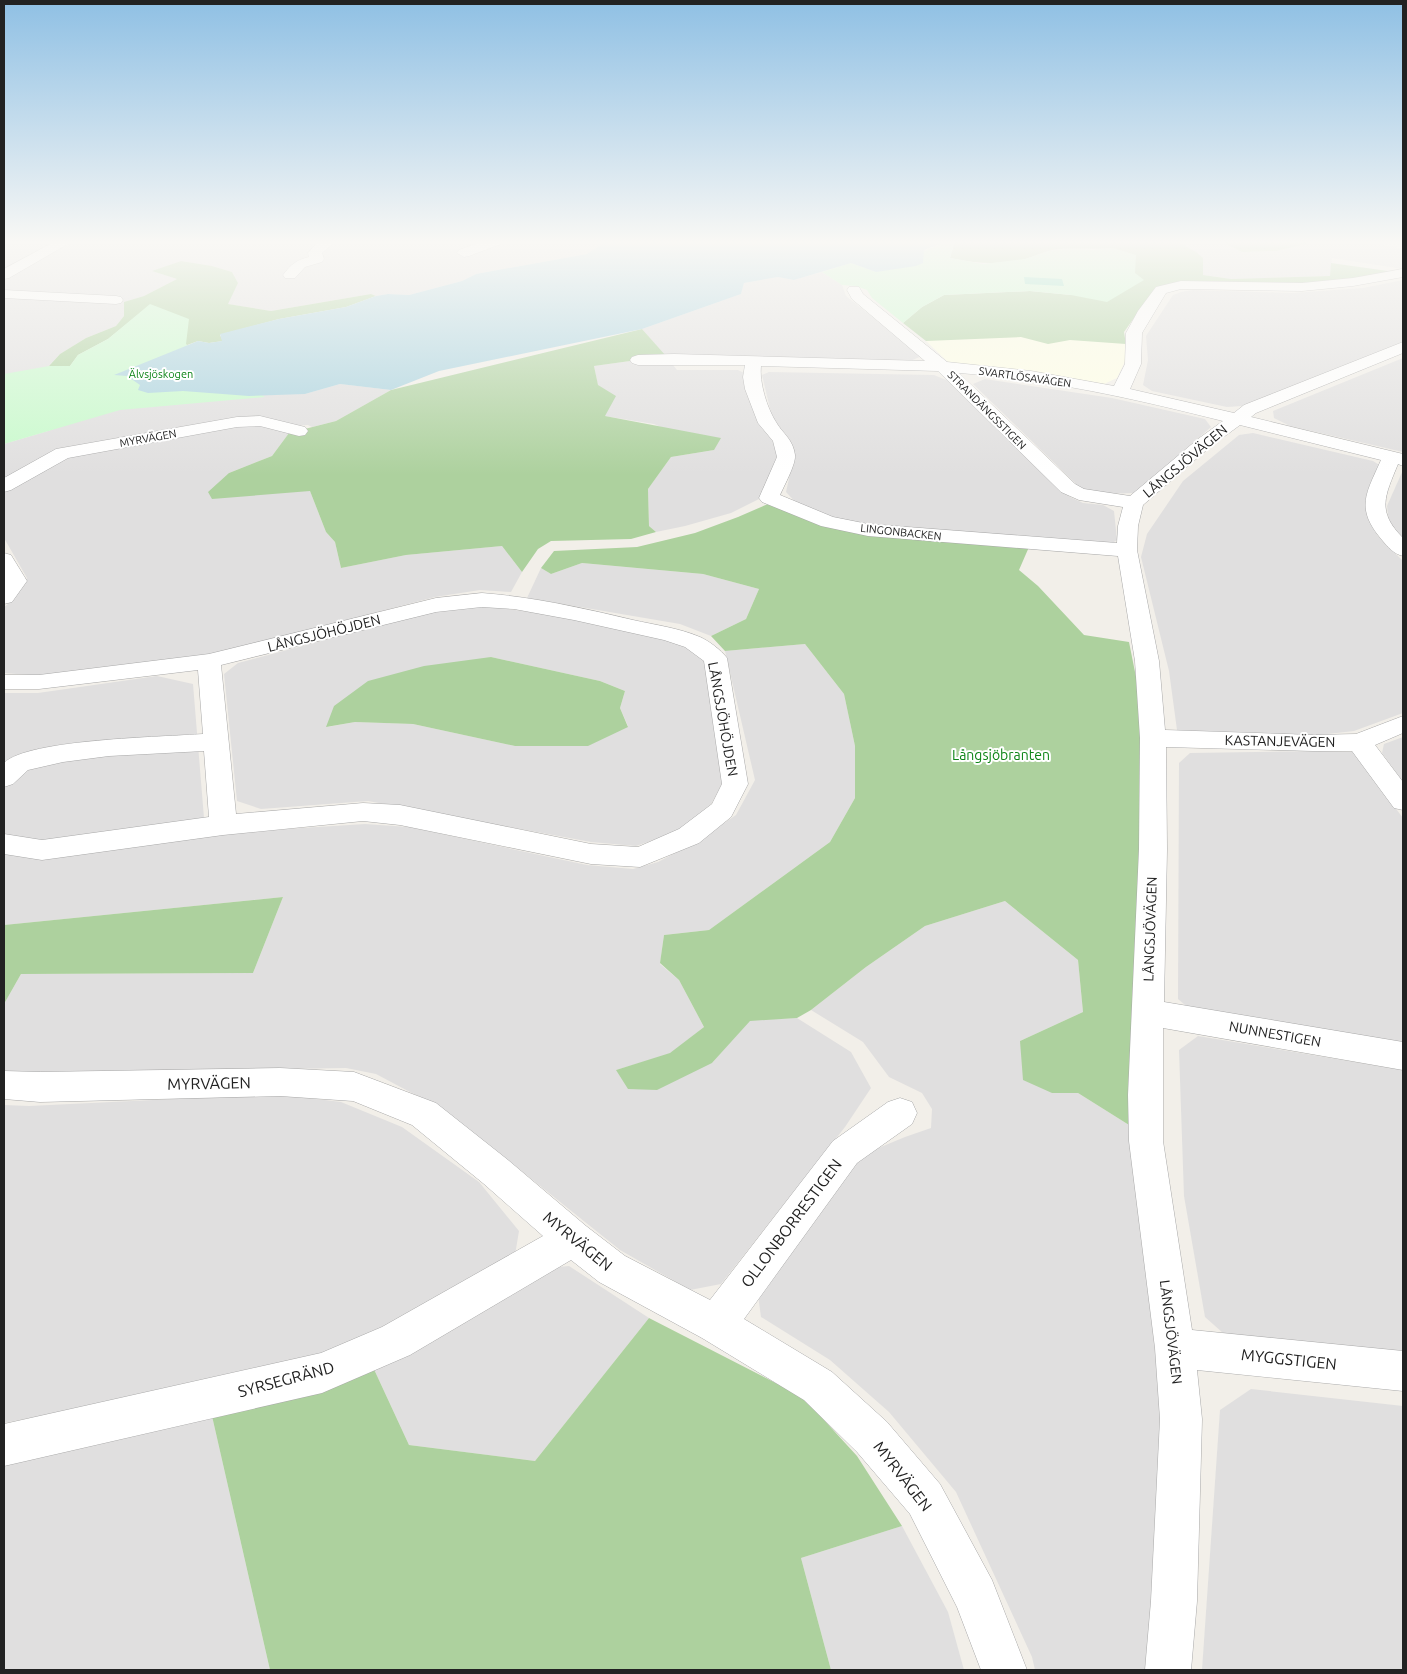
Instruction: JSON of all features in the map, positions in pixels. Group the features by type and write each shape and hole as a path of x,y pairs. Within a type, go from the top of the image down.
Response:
{"street":[{"name":"STRANDÄNGSSTIGEN","path":"886,319 942,366 1068,488 1078,494 1134,503"},
{"path":"1120,392 1133,364 1134,333 1142,319"},
{"name":"LÅNGSJÖVÄGEN","path":"1168,1670 1174,1601 1181,1419 1175,1348 1146,1141 1146,1012 1153,849 1153,738 1147,661 1127,550 1128,526 1134,503 1236,418 1254,407 1403,347"},
{"name":"SVARTLÖSAVÄGEN","path":"638,360 754,360 942,366 1032,377 1120,392 1398,458"},
{"name":"LINGONBACKEN","path":"754,360 751,377 754,389 767,423 782,440 786,457 769,498 828,522 868,530 1127,550"},
{"name":"MYRVÄGEN","path":"4,486 64,453 237,422 260,422 299,431"},
{"path":"1398,458 1375,501 1374,514 1378,524 1403,550"},
{"path":"4,559 16,581 4,597"},
{"name":"LÅNGSJÖHÖJDEN","path":"4,682 40,682 209,661 436,605 482,600 514,602 574,613 693,642 715,658 735,784 722,810 688,836 640,857 591,854 400,815 363,812 223,825 42,850 4,844"},
{"path":"209,661 223,825"},
{"name":"KASTANJEVÄGEN","path":"1153,738 1313,743 1359,742 1403,724"},
{"path":"4,778 19,763 63,753 109,748 216,742"},
{"path":"1359,742 1403,801"},
{"name":"NUNNESTIGEN","path":"1146,1012 1403,1056"},
{"name":"MYRVÄGEN","path":"4,1085 40,1087 280,1082 354,1087 424,1114 496,1172 572,1239 612,1270 716,1324 818,1386 872,1437 925,1499 976,1596 1004,1670"},
{"name":"OLLONBORRESTIGEN","path":"716,1324 845,1152 900,1113"},
{"name":"SYRSEGRÄND","path":"4,1445 322,1373 396,1341 572,1239"},
{"name":"MYGGSTIGEN","path":"1175,1348 1403,1371"}],"shaded area":[{"path":"4,319 122,319 116,326 86,338 60,354 4,413"},
{"path":"670,319 875,319 922,356 910,361 666,356 677,370 738,370 746,374 779,457 765,496 731,513 656,532 649,526 648,489 671,457 714,450 654,424 604,416 594,366 665,356 642,329"},
{"path":"1157,319 1403,319 1403,342 1242,406 1227,407 1152,391 1143,385 1148,360 1146,336"},
{"path":"1007,323 1126,344 1128,355 1117,378 1104,384 948,362 926,341 931,336"},
{"path":"1403,358 1403,452 1290,426 1274,418 1273,411"},
{"path":"769,372 934,375 951,382 1070,497 1083,503 1103,505 1114,511 1117,540 1109,545 867,526 832,520 799,506 786,492 794,456 788,439 772,417 762,375"},
{"path":"985,379 1112,398 1205,419 1211,427 1136,493 1095,494 1082,490 973,384"},
{"path":"340,384 391,390 336,421 312,427 308,425 289,426 267,418 236,419 56,451 4,479 4,444 48,431 137,395 305,394"},
{"path":"258,424 289,433 272,456 229,473 310,491 326,532 335,542 341,568 406,555 502,546 522,572 511,592 480,590 435,597 214,655 42,676 4,673 4,607 27,578 4,538 4,490 63,456"},
{"path":"1253,433 1373,461 1381,466 1369,520 1378,536 1403,561 1403,713 1354,731 1310,736 1188,733 1177,730 1169,671 1141,557 1147,534 1183,481 1239,435"},
{"path":"1403,470 1403,545 1395,537 1389,523 1387,506"},
{"path":"582,563 703,574 759,589 746,619 711,636 680,624 527,598 541,568 551,574"},
{"path":"480,605 572,618 660,638 688,648 706,658 723,782 711,804 680,831 636,846 591,842 368,801 261,809 237,801 224,674 238,663 439,610","holes":["491,657 600,681 625,691 620,708 628,726 588,745 515,746 413,724 355,722 327,727"]},
{"path":"805,644 844,694 855,746 855,798 830,842 709,930 664,935 660,964 679,980 704,1027 670,1054 616,1070 712,1063 750,1020 797,1018 851,1052 871,1088 845,1127 721,1284 690,1290 620,1250 484,1141 425,1100 376,1074 346,1068 4,1074 4,1004 21,974 253,973 283,897 4,925 4,693 38,693 157,676 193,684 204,818 220,833 365,824 409,827 587,865 633,869 658,862 696,842 736,815 755,780 725,651"},
{"path":"1403,737 1403,782 1382,753 1384,744"},
{"path":"1353,752 1403,818 1403,1050 1199,1017 1178,999 1179,763 1190,753"},
{"path":"1005,901 1078,960 1083,1012 1020,1041 1052,1093 1078,1093 1137,1130 1171,1365 1158,1596 1150,1670 1035,1670 1032,1657 956,1492 889,1412 830,1360 761,1317 757,1288 852,1159 931,1128 932,1109 922,1093 889,1077 863,1042 811,1010 866,967 925,926"},
{"path":"1198,1036 1403,1070 1403,1368 1241,1349 1205,1317 1184,1196 1179,1050"},
{"path":"275,1094 341,1102 402,1127 479,1182 519,1231 515,1255 320,1362 4,1423 4,1105 29,1106"},
{"path":"569,1266 649,1318 535,1461 409,1445 372,1365 536,1269"},
{"path":"1251,1389 1403,1406 1403,1670 1202,1670 1220,1410"},
{"path":"212,1416 270,1670 4,1670 4,1456"},
{"path":"902,1526 948,1612 964,1670 831,1670 801,1558"}],"green space":[{"path":"122,319 133,319 108,339 78,355 70,366 49,366 60,354 86,338 116,326"},
{"name":"Älvsjöskogen","path":"132,319 189,319 186,344 215,366 265,397 120,410 4,444 4,374 49,366 70,366 78,355 108,339"},
{"path":"147,319 279,319 220,335 223,341 209,343 198,341 136,364"},
{"path":"898,319 908,319 903,323"},
{"path":"908,319 1133,319 1124,332 1126,344 1070,340 1048,344 1021,337 926,341 903,323"},
{"path":"642,329 666,356 594,366 598,385 616,396 605,416 721,438 714,450 671,457 648,489 649,526 656,532 631,539 551,541 538,549 522,572 502,546 406,555 341,568 335,542 326,532 310,491 212,499 208,492 229,473 272,456 289,433 336,421 391,390"},
{"name":"Långsjöbranten","path":"768,504 824,526 1029,547 1019,570 1038,586 1084,635 1129,642 1148,737 1137,1130 1078,1093 1052,1093 1023,1080 1020,1041 1083,1012 1078,960 1005,901 925,926 866,967 811,1010 797,1018 750,1021 712,1063 657,1090 628,1089 616,1070 670,1053 704,1027 679,980 660,963 664,935 709,930 830,842 855,798 855,746 844,694 805,644 725,651 711,636 746,619 759,589 703,574 582,563 551,574 541,568 554,551 637,547 695,533"},
{"path":"491,657 600,681 625,691 620,708 628,727 588,746 515,746 413,724 355,722 326,727 334,706 368,681 424,666"},
{"path":"283,897 253,973 21,974 4,1004 4,925"},
{"path":"649,1318 803,1397 857,1456 902,1526 801,1558 831,1670 270,1670 212,1416 372,1365 409,1445 535,1461"}],"water":[{"path":"279,319 670,319 642,329 439,371 391,390 340,384 305,394 249,396 183,391 148,393 138,390 140,385 127,376 114,375 198,341 209,343 222,341 220,334"}]}
